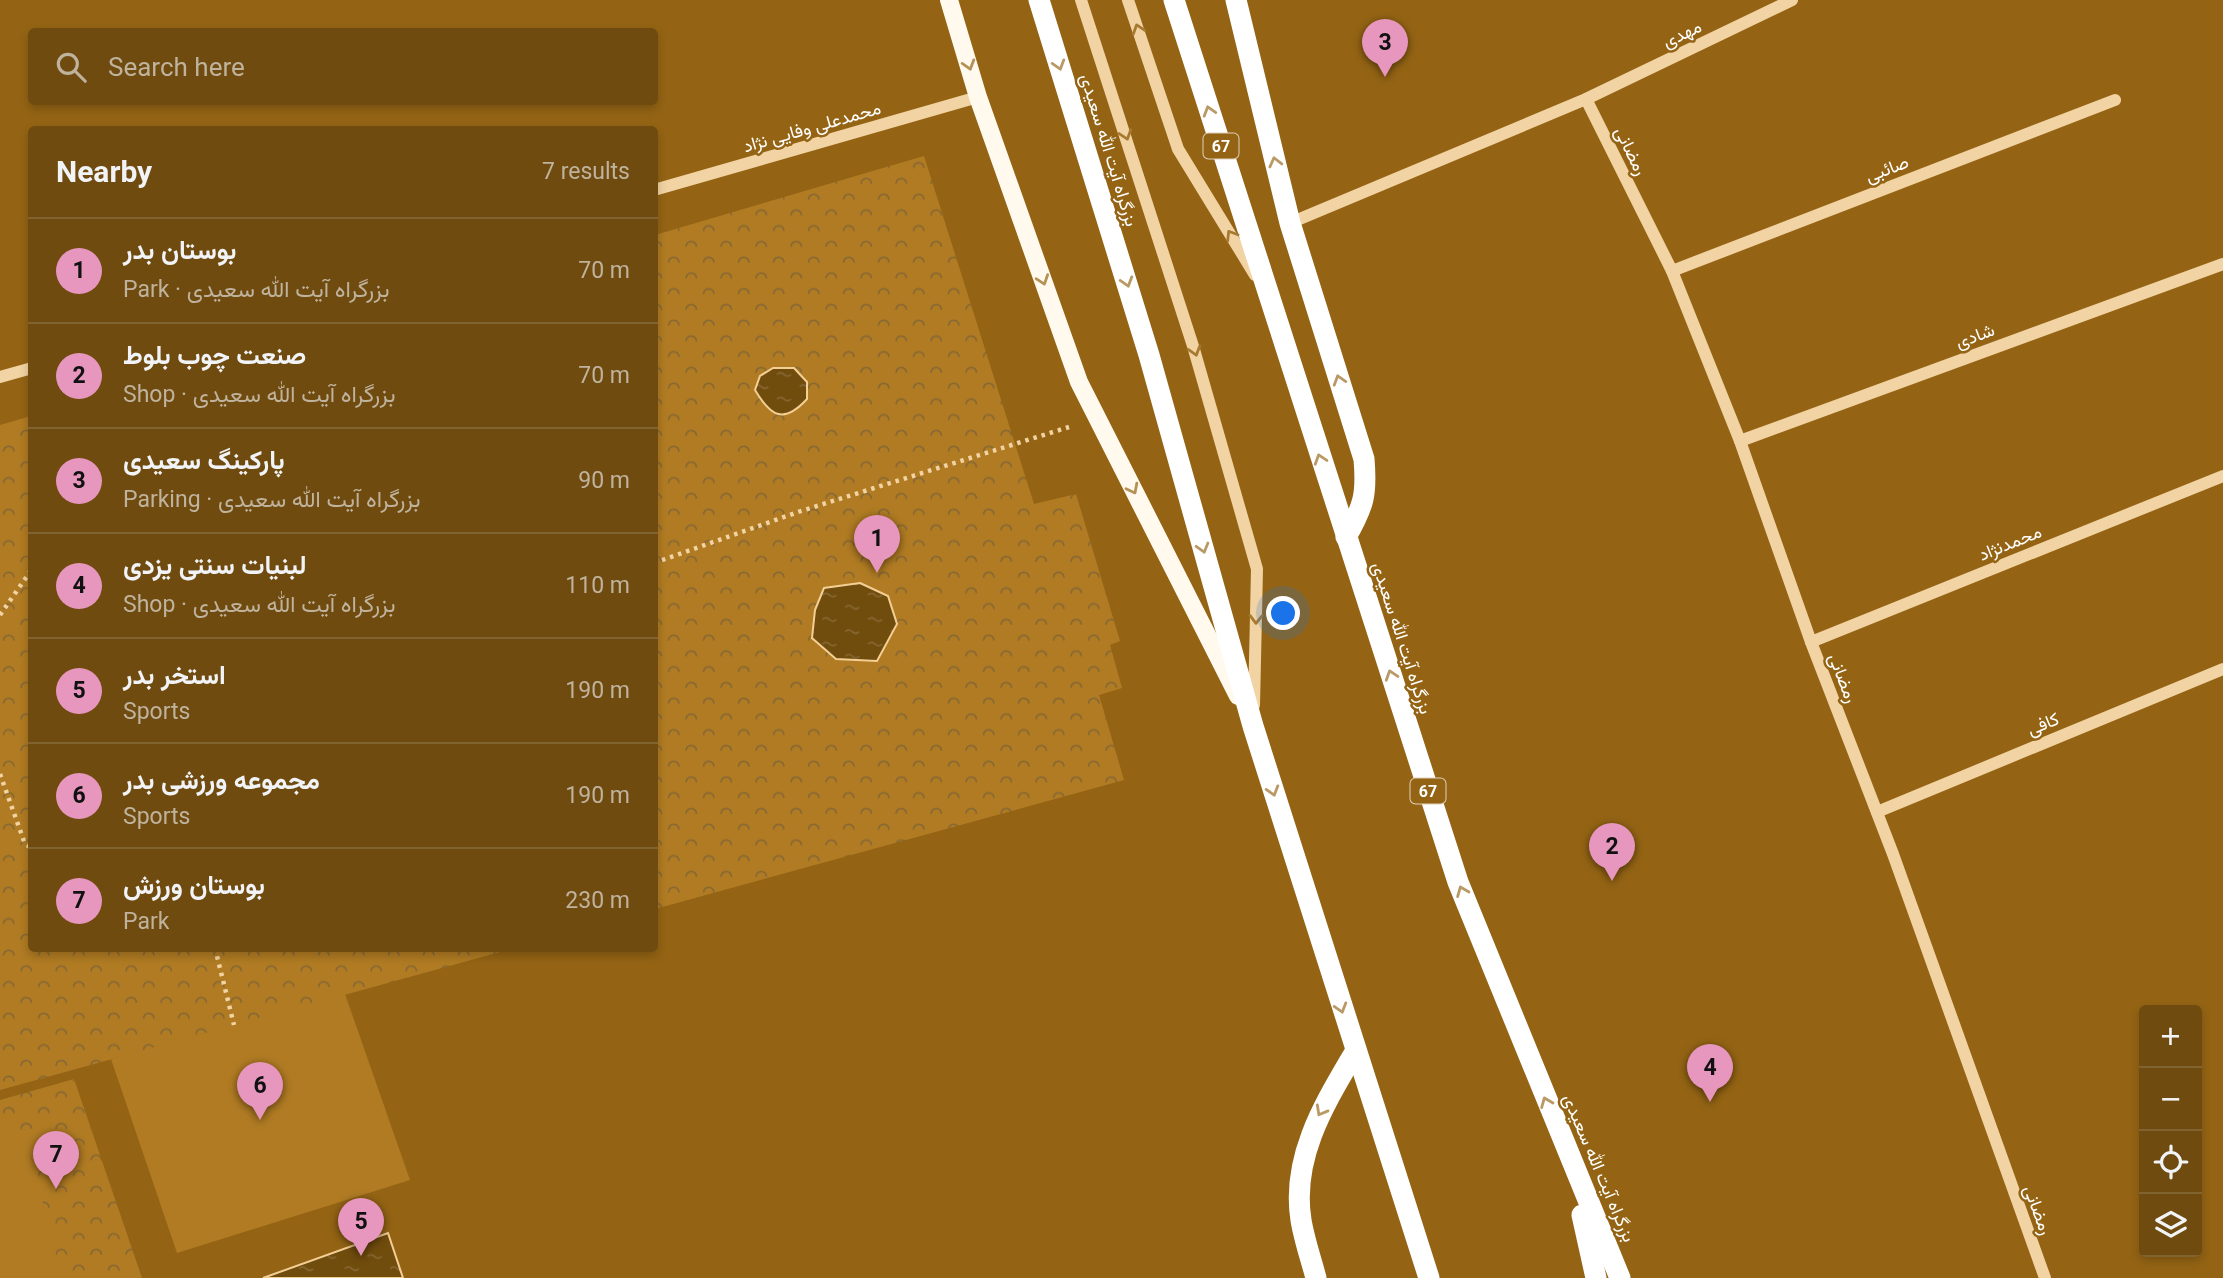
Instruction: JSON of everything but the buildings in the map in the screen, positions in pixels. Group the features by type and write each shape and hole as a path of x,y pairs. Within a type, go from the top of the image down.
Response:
{"highway":[{"name":"بزرگراه آیت الله سعیدی","path":"1039,0 1150,355 1253,726 1429,1278"},
{"name":"بزرگراه آیت الله سعیدی","path":"1174,0 1458,882 1620,1278"},
{"path":"1236,0 1290,223 1364,458 1366,489 1362,509 1346,537"},
{"path":"1316,1278 1300,1218 1302,1166 1316,1120 1355,1052"},
{"path":"1565,1149 1596,1278"},
{"path":"1416,1231 1445,1278"}],"main road":[{"path":"949,0 978,97 1079,382 1253,726"}],"street":[{"path":"1082,0 1193,346 1257,569 1253,726"},
{"path":"1128,0 1178,149 1267,293"},
{"name":"مهدی","path":"1290,223 1586,99 1793,0"},
{"name":"محمدعلی وفایی نژاد","path":"658,189 978,97"},
{"name":"رمضانی","path":"1586,99 1672,271 1740,440 1811,642 1877,812 2045,1278"},
{"name":"صائبی","path":"1672,271 2115,100"},
{"name":"شادی","path":"1740,440 2223,264"},
{"path":"0,377 28,369"},
{"name":"محمدنژاد","path":"1811,642 2223,476"},
{"name":"کافی","path":"1877,812 2223,669"}],"path":[{"path":"658,562 801,511 1097,418"},
{"path":"0,615 28,575"},
{"path":"0,774 25,844 28,846"},
{"path":"216,952 234,1025"}],"green space":[{"path":"924,156 1034,504 1076,494 1120,641 1110,645 1122,688 1099,695 1124,780 658,908 658,234"},
{"path":"28,417 28,952 500,952 0,1090 0,425"},
{"path":"345,994 410,1180 177,1253 111,1059"},
{"path":"74,1079 142,1278 0,1278 0,1100"},
{"path":"24,1129 62,1278 0,1278 0,1135"}],"water":[{"path":"773,368 794,368 807,382 807,399 799,407 785,414 772,411 755,390 760,376"},
{"path":"860,583 888,596 897,624 877,661 836,659 812,638 815,610 824,588"},
{"path":"388,1233 403,1278 263,1278"}],"place":[{"name":"پارکینگ سعیدی","path":"1385,77"},
{"name":"بوستان بدر","path":"877,573"},
{"name":"صنعت چوب بلوط","path":"1612,881"},
{"name":"لبنیات سنتی یزدی","path":"1710,1102"},
{"name":"مجموعه ورزشی بدر","path":"260,1120"},
{"name":"بوستان ورزش","path":"56,1189"},
{"name":"استخر بدر","path":"361,1256"}]}
